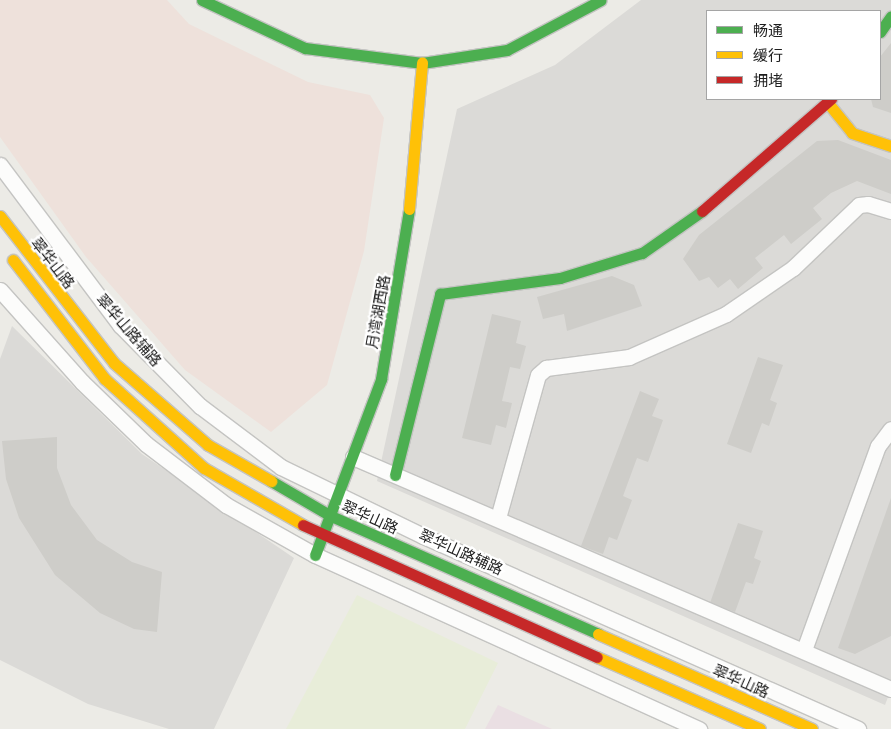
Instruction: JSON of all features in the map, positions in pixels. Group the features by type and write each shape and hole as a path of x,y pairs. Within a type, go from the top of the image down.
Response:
{"main road":[{"path":"202,0 305,48 422,63 507,50 601,0"},
{"path":"881,31 891,16"},
{"name":"月湾湖西路","path":"315,555 324,537 381,379 404,248 416,153 422,63"},
{"path":"395,475 440,294 560,278 642,253 697,216 830,101 852,133 891,146"},
{"name":"翠华山路","path":"0,216 114,363 208,445 331,516 812,729"},
{"name":"翠华山路","path":"6,249 105,379 204,468 324,537 760,729"}],"street":[{"name":"翠华山路辅路","path":"0,165 120,325 200,406 281,467 339,495 858,729"},
{"path":"498,518 538,375 546,368 629,357 726,314 793,268 859,204 868,204 891,211"},
{"path":"0,290 82,382 146,444 226,505 315,555 699,729"},
{"path":"804,650 878,446 891,429"},
{"path":"353,457 891,689"}],"shaded area":[{"path":"0,0 167,0 189,24 308,82 370,95 384,118 364,251 327,385 271,432 185,370 86,257 0,137"},
{"path":"641,0 891,0 891,689 885,705 377,481 457,109 555,65"},
{"path":"12,326 142,454 294,558 214,729 169,729 88,704 0,660 0,359"},
{"path":"498,705 552,729 485,729"}],"green space":[{"path":"357,595 498,663 465,729 286,729"}],"building":[{"path":"891,43 891,113 873,107 871,100 881,100 881,56"},
{"path":"838,140 891,160 891,194 857,181 831,193 813,208 822,219 791,244 784,235 755,258 763,268 738,289 730,279 718,288 709,277 699,281 683,259 699,235 817,141"},
{"path":"612,276 634,285 642,306 567,331 564,314 543,319 537,297"},
{"path":"492,314 521,321 516,343 526,346 520,369 510,367 502,401 512,403 506,428 496,425 491,445 462,438"},
{"path":"758,357 783,365 770,400 777,403 769,426 762,423 751,453 727,444"},
{"path":"640,391 659,399 652,416 663,420 648,462 637,458 623,496 632,500 617,540 609,537 603,554 581,546"},
{"path":"57,437 57,468 71,505 97,540 132,562 162,572 157,632 134,629 100,613 55,575 19,518 6,479 2,441"},
{"path":"891,498 891,636 855,654 838,648"},
{"path":"738,523 763,531 754,558 761,561 753,584 746,582 735,612 710,603"}],"traffic: fast":[{"path":"202,0 305,48 422,63 507,50 601,0"},
{"path":"881,31 891,16"},
{"path":"315,555 381,379 409,209"},
{"path":"395,475 440,294 560,278 642,253 702,211"},
{"path":"271,481 331,516 598,634"}],"traffic: slow":[{"path":"409,209 422,63"},
{"path":"828,103 852,133 891,146"},
{"path":"0,216 114,363 208,445 271,481"},
{"path":"13,260 105,379 204,468 303,525"},
{"path":"598,634 812,729"},
{"path":"597,657 760,729"}],"traffic: jam":[{"path":"702,211 830,100"},
{"path":"303,525 597,657"}]}
